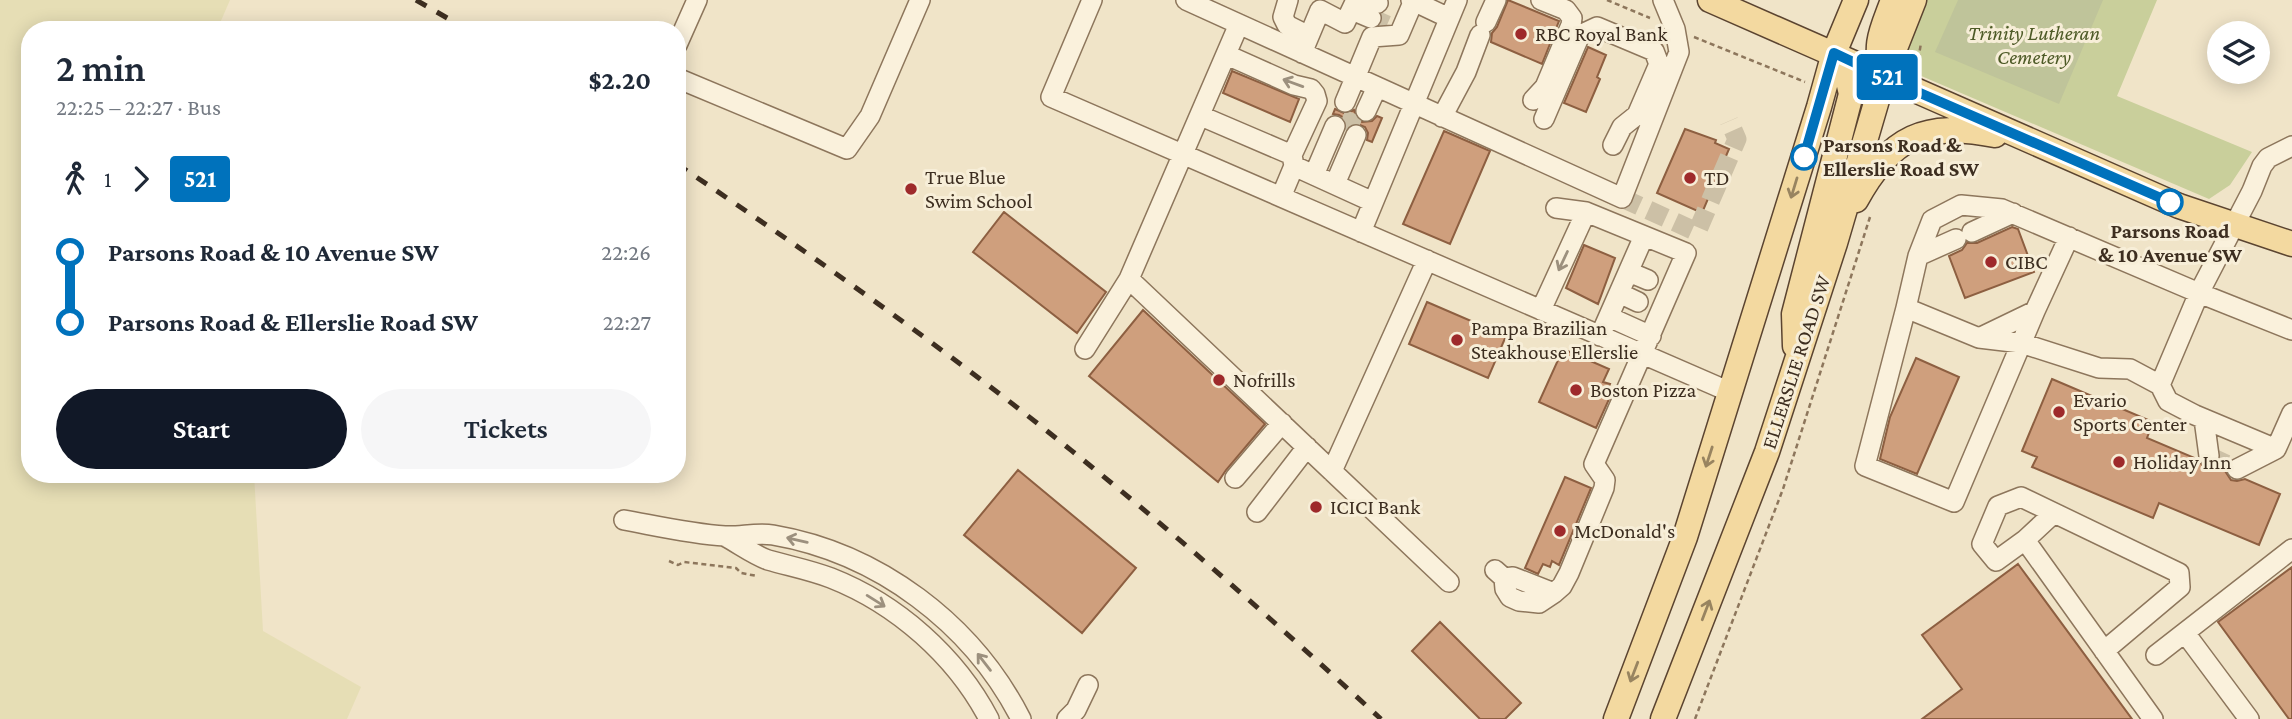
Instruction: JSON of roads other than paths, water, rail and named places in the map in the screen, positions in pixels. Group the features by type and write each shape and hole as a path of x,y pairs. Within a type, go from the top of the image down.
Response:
{"main road":[{"path":"1710,0 2179,206 2292,244"},
{"path":"1616,719 1685,537 1834,53 1856,0"},
{"path":"1884,76 1877,58 1877,47 1893,0"},
{"name":"ELLERSLIE ROAD SW","path":"1663,719 1767,452 1835,243 1884,76 1913,0"},
{"path":"1796,364 1794,314 1851,94 1846,72 1834,53"},
{"path":"1835,243 1865,184 1878,165 1909,139 1927,132 1947,129 1970,130 2037,143"}],"street":[{"path":"686,25 697,0"},
{"path":"686,82 847,149 870,116 920,0"},
{"path":"1092,0 1051,97 1730,392"},
{"path":"1186,0 1239,24 1306,44"},
{"path":"1288,0 1283,17 1287,25 1306,44 1366,82 1622,198 1679,52 1675,29 1664,0"},
{"path":"1442,117 1466,72 1496,0"},
{"path":"1533,100 1545,87 1572,18 1566,10 1541,0"},
{"path":"1306,44 1320,10 1392,13 1453,9 1361,232"},
{"path":"1356,107 1392,13"},
{"path":"1086,349 1129,279 1239,24"},
{"path":"1544,119 1580,35 1597,27 1654,51 1659,64 1637,115 1622,127 1613,145"},
{"path":"1227,55 1294,85 1311,89 1315,94 1317,101 1281,197"},
{"path":"1201,116 1373,202"},
{"path":"1325,180 1346,130"},
{"path":"2160,385 2199,293 2252,191 2262,166 2268,158 2292,146"},
{"path":"2069,237 1954,502 1865,466 1917,256 1932,220 1961,205 2002,209 2013,213 2292,330"},
{"path":"1499,574 1510,597 1519,601 1539,603 1562,586 1604,488 1605,480 1594,464 1651,336 1650,308 1660,285 1686,253 1586,212 1556,208"},
{"path":"1541,310 1586,212"},
{"path":"1917,256 2013,213"},
{"path":"1600,336 1644,236"},
{"path":"1332,471 1427,260"},
{"path":"1629,272 1660,285"},
{"path":"1129,279 1449,582"},
{"path":"1619,293 1650,308"},
{"path":"1906,308 1979,338 2021,344 2099,368 2130,369 2160,385 2168,401 2276,449"},
{"path":"1979,338 2035,311"},
{"path":"1609,317 1651,336"},
{"path":"2237,469 2276,449 2292,413"},
{"path":"2204,419 2210,456"},
{"path":"1235,478 1282,424"},
{"path":"1256,512 1307,447"},
{"path":"2054,513 2025,540 1996,561 1982,544 1998,506 2021,497 2179,572 2180,587 2104,651"},
{"path":"624,520 725,536 769,534 808,543 852,559 886,576 930,607 972,646 1000,682 1021,719"},
{"path":"725,536 765,559 850,586 891,610 949,660 989,719"},
{"path":"2025,540 2153,719"},
{"path":"2156,655 2292,549"},
{"path":"2185,633 2249,719"},
{"path":"1067,719 1076,710 1088,685"}],"tunnel":[{"path":"1371,18 1387,25"},
{"path":"1347,131 1357,107"},
{"path":"1622,198 1697,232 1737,139 1729,121"},
{"path":"2209,456 2237,469"}],"railway":[{"path":"416,0 452,21"},
{"path":"686,170 888,311 1043,428 1203,560 1381,719"}],"place":[{"name":"RBC Royal Bank","path":"1521,34"},
{"name":"Parsons Road & Ellerslie Road SW","path":"1804,157"},
{"name":"TD","path":"1690,178"},
{"name":"True Blue Swim School","path":"911,189"},
{"name":"Parsons Road & 10 Avenue SW","path":"2170,202"},
{"name":"CIBC","path":"1991,262"},
{"name":"Pampa Brazilian Steakhouse Ellerslie","path":"1457,340"},
{"name":"Nofrills","path":"1219,380"},
{"name":"Boston Pizza","path":"1576,390"},
{"name":"Evario Sports Center","path":"2059,412"},
{"name":"Holiday Inn","path":"2119,462"},
{"name":"ICICI Bank","path":"1316,507"},
{"name":"McDonald's","path":"1560,531"}],"park label":[{"name":"Trinity Lutheran Cemetery","path":"2034,45"}]}
